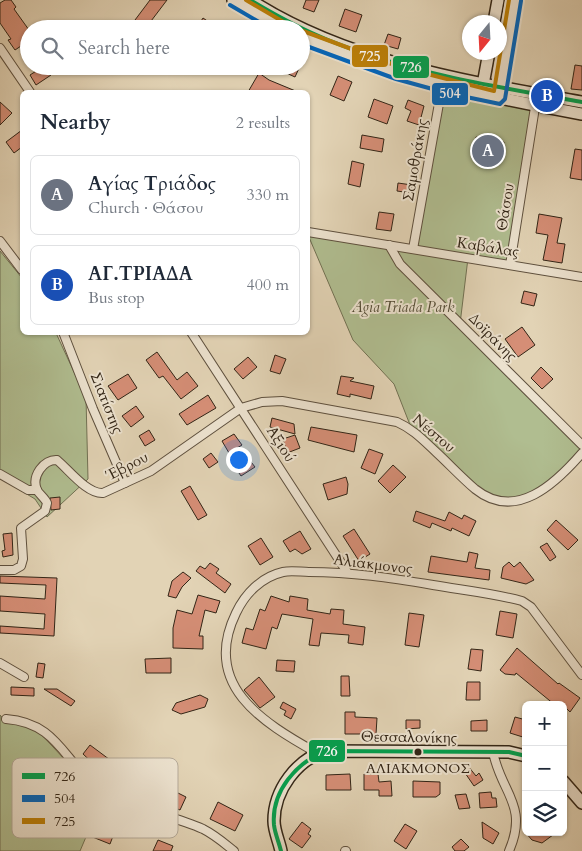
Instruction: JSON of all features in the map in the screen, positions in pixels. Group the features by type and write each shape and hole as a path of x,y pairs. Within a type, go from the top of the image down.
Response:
{"street":[{"path":"233,0 268,20"},
{"path":"250,0 286,20"},
{"path":"495,15 498,0"},
{"path":"500,93 515,0"},
{"path":"310,30 443,81"},
{"path":"310,41 349,58 482,90 537,100 582,114"},
{"path":"0,48 29,90"},
{"path":"482,90 488,60"},
{"name":"Σαμοθράκης","path":"413,249 443,81"},
{"path":"537,100 582,102"},
{"name":"Θάσου","path":"510,265 537,100"},
{"name":"Καβάλας","path":"310,232 582,277"},
{"path":"0,241 20,267"},
{"name":"Δοϊράνης","path":"388,245 400,264 582,445"},
{"name":"Σιατίστης","path":"64,335 125,483"},
{"name":"Αξιού","path":"192,335 348,572"},
{"name":"Νέστου","path":"241,408 262,402 282,401 398,422 412,430 475,489 489,497 502,500 532,498 558,478 582,453"},
{"name":"Έβρου","path":"37,490 38,472 50,460 57,460 98,494 151,471 241,408"},
{"path":"0,474 28,490 37,490 47,503 45,511 21,528 23,563 18,569 0,570"},
{"name":"Αλιάκμονος","path":"317,753 267,723 245,704 229,674 225,661 225,646 233,620 244,597 264,580 283,572 348,572 522,601 531,607 582,675"},
{"path":"0,663 24,677"},
{"path":"6,720 20,720 31,724 54,739 70,758"},
{"name":"Θεσσαλονίκης","path":"317,753 326,751 509,752 522,755"},
{"path":"493,752 496,767 512,796 517,818 515,835 510,851"},
{"path":"281,851 274,821 280,794 294,771 317,753"},
{"path":"567,786 582,803"},
{"path":"178,821 204,830 234,851"}],"green space":[{"name":"Agia Triada Park","path":"441,86 536,105 510,265 468,258 460,324 582,445 582,453 528,499 489,497 412,430 394,384 353,340 310,240 310,235 413,249"},
{"path":"0,251 20,276 20,335 57,335 86,398 88,479 47,517 35,499 0,478"},
{"path":"0,715 6,722 19,721 40,733 63,758 12,758 12,838 86,838 80,851 0,851"}],"building":[{"path":"5,0 11,0 16,7 14,9 22,20 20,20 20,47 15,50 8,40 11,39 0,23 0,3"},
{"path":"150,0 167,0 152,20 135,20"},
{"path":"306,0 319,0 314,12 303,8"},
{"path":"345,9 362,15 356,32 339,26"},
{"path":"388,34 401,38 398,49 384,45"},
{"path":"575,65 582,66 582,90 571,89"},
{"path":"30,75 51,75 36,85"},
{"path":"258,75 262,75 293,90 249,90"},
{"path":"338,76 352,82 344,101 330,95"},
{"path":"374,99 393,106 387,124 368,117"},
{"path":"408,100 424,106 419,125 407,121 411,111 405,108"},
{"path":"0,102 12,113 0,125"},
{"path":"20,132 20,148 14,153 6,142"},
{"path":"362,135 384,139 382,152 360,148"},
{"path":"476,137 504,142 500,164 472,159"},
{"path":"575,149 582,150 582,180 570,178"},
{"path":"352,161 364,164 360,187 348,184"},
{"path":"398,183 412,185 411,193 397,191"},
{"path":"379,212 394,214 391,231 376,229"},
{"path":"539,214 562,218 557,243 565,244 562,263 543,260 548,235 536,233"},
{"path":"524,291 537,294 534,306 521,303"},
{"path":"522,327 535,345 518,357 505,339"},
{"path":"157,352 177,380 187,372 198,386 181,399 163,376 159,378 146,360"},
{"path":"275,355 286,359 280,374 270,371"},
{"path":"248,357 257,367 243,379 234,369"},
{"path":"541,367 553,379 542,389 531,378"},
{"path":"128,374 137,388 118,400 108,386"},
{"path":"341,376 354,378 350,381 374,386 371,399 350,394 350,397 337,394"},
{"path":"208,395 216,408 187,425 179,414"},
{"path":"136,406 144,417 131,427 122,416"},
{"path":"272,418 294,424 295,434 270,427"},
{"path":"311,427 357,435 354,452 308,440"},
{"path":"149,430 155,440 145,446 139,436"},
{"path":"234,434 242,445 229,453 222,441"},
{"path":"295,435 300,448 287,453 283,439"},
{"path":"369,449 383,454 375,474 361,468"},
{"path":"211,453 218,462 209,468 203,459"},
{"path":"248,458 255,467 241,476 235,467"},
{"path":"393,465 406,477 390,493 378,481"},
{"path":"346,477 348,484 347,494 328,500 323,484"},
{"path":"190,486 207,515 198,520 181,491"},
{"path":"60,497 60,509 51,510 50,498"},
{"path":"416,511 445,521 449,512 462,519 464,515 476,521 469,536 452,528 451,531 432,523 430,528 413,521"},
{"path":"556,520 578,540 568,550 547,530"},
{"path":"354,529 370,554 359,561 343,536"},
{"path":"300,531 311,549 302,554 295,549 290,552 283,541"},
{"path":"12,533 13,555 3,557 2,551 5,550 3,534"},
{"path":"261,538 273,557 260,565 248,546"},
{"path":"547,543 556,557 550,561 540,547"},
{"path":"469,552 478,554 475,568 490,570 489,580 428,572 431,556 467,562"},
{"path":"509,562 514,567 520,562 534,580 526,584 501,578 503,567"},
{"path":"210,563 219,569 216,573 231,584 225,593 196,571 200,566 205,569"},
{"path":"183,572 191,578 182,587 176,598 168,596 172,581"},
{"path":"0,576 57,578 54,636 0,633 0,626 44,629 45,614 0,611 0,596 45,599 46,585 0,583"},
{"path":"198,595 220,601 216,613 205,610 199,636 203,636 203,649 173,648 173,628 177,610 192,614"},
{"path":"271,596 289,602 290,596 308,599 307,610 330,614 331,609 344,610 343,624 365,627 363,645 348,643 349,635 321,633 319,646 309,645 313,619 282,614 277,629 272,627 266,649 242,643 246,628 253,630 260,609 265,611"},
{"path":"500,611 517,614 513,638 496,635"},
{"path":"409,613 424,615 419,647 405,645"},
{"path":"517,648 558,684 580,698 570,712 567,709 567,701 550,701 516,673 515,675 505,674 500,670"},
{"path":"471,649 483,650 481,671 468,669"},
{"path":"171,658 171,673 146,673 145,659"},
{"path":"277,660 295,661 294,672 276,671"},
{"path":"38,663 45,664 43,678 36,677"},
{"path":"341,676 349,676 350,696 341,696"},
{"path":"259,677 275,697 260,708 244,690"},
{"path":"467,682 480,682 480,700 466,700"},
{"path":"11,687 34,688 34,696 11,695"},
{"path":"44,689 57,689 75,701 71,706"},
{"path":"200,695 208,699 205,707 181,714 172,710 176,703"},
{"path":"283,702 296,709 291,719 284,715 286,711 280,708"},
{"path":"345,712 355,712 355,717 377,718 376,734 345,734"},
{"path":"515,717 522,719 522,737 510,733"},
{"path":"406,720 420,720 420,728 406,729"},
{"path":"487,720 487,731 471,731 471,721"},
{"path":"90,745 107,758 87,758 83,754"},
{"path":"468,766 476,776 479,773 483,780 474,786 463,770"},
{"path":"350,774 351,790 326,790 326,775"},
{"path":"364,774 378,774 379,782 391,781 392,796 379,796 379,790 364,790"},
{"path":"413,781 440,782 440,794 436,797 413,797"},
{"path":"491,792 492,798 496,798 497,807 480,808 479,793"},
{"path":"178,793 186,797 180,810 178,809"},
{"path":"466,794 470,808 459,809 455,795"},
{"path":"218,802 243,815 235,831 210,819"},
{"path":"302,822 311,829 308,834 311,836 302,848 289,839"},
{"path":"482,822 499,833 493,844 483,838"},
{"path":"405,824 417,831 406,849 394,841"},
{"path":"528,836 552,836 542,843 532,840"},
{"path":"95,838 112,838 110,844"},
{"path":"461,839 469,847 464,851 455,851 452,847"},
{"path":"158,840 173,846 171,851 153,851"}],"transit line":[{"name":"725","path":"246,0 280,20"},
{"name":"726","path":"250,0 285,20"},
{"name":"725","path":"310,34 400,67 494,91 509,0"},
{"name":"504","path":"310,47 396,79 447,93 500,104 505,99 521,1"},
{"name":"504","path":"230,5 256,20"},
{"name":"726","path":"310,32 359,52 421,70 517,91 582,102"},
{"name":"726","path":"281,851 274,825 274,813 281,790 288,779 305,762 326,751 509,752 522,755"}],"place":[{"name":"ΑΓ.ΤΡΙΑΔΑ","path":"547,96"},
{"name":"Αγίας Τριάδος","path":"488,151"},
{"name":"ΑΛΙΑΚΜΟΝΟΣ","path":"418,752"}]}
